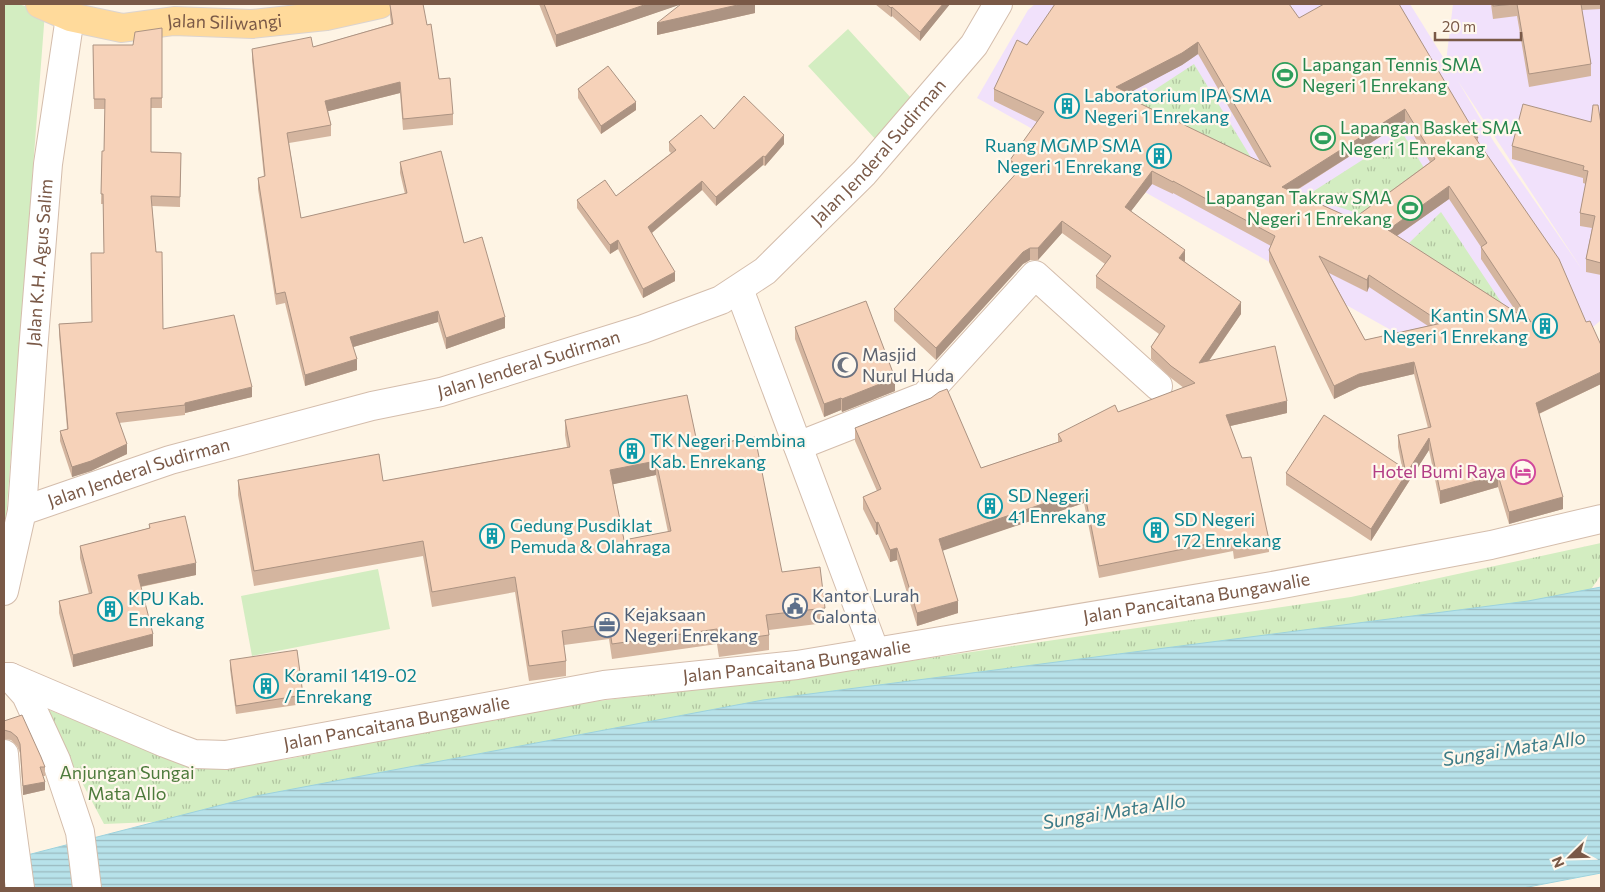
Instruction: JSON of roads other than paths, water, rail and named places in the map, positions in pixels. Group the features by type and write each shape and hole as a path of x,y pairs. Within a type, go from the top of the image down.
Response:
{"main road":[{"name":"Jalan Siliwangi","path":"40,4 70,17 122,28 174,21 252,24 326,16 380,4"}],"street":[{"name":"Jalan Jenderal Sudirman","path":"22,510 170,460 372,406 441,392 642,329 721,300 765,271 864,173 974,45 998,4"},
{"name":"Jalan K.H. Agus Salim","path":"22,510 48,164 70,17"},
{"path":"798,446 925,396 1035,275 1158,386"},
{"path":"738,289 875,652"},
{"path":"4,591 22,510"},
{"name":"Jalan Pancaitana Bungawalie","path":"7,677 194,754 226,755 604,685 797,665 1272,586 1491,545 1601,519"},
{"path":"7,677 26,695 56,760 80,832 87,888"},
{"path":"4,754 7,793 20,888"}],"water":[{"name":"Sungai Mata Allo","path":"1601,587 1601,873 1523,888 4,888 4,861 256,796 763,700 1528,601"}],"place":[{"name":"Lapangan Tennis SMA Negeri 1 Enrekang","path":"1285,75"},
{"name":"Laboratorium IPA SMA Negeri 1 Enrekang","path":"1067,106"},
{"name":"Lapangan Basket SMA Negeri 1 Enrekang","path":"1323,138"},
{"name":"Ruang MGMP SMA Negeri 1 Enrekang","path":"1159,156"},
{"name":"Lapangan Takraw SMA Negeri 1 Enrekang","path":"1410,208"},
{"name":"Kantin SMA Negeri 1 Enrekang","path":"1545,326"},
{"name":"Masjid Nurul Huda","path":"845,365"},
{"name":"TK Negeri Pembina Kab. Enrekang","path":"632,451"},
{"name":"Hotel Bumi Raya","path":"1523,472"},
{"name":"SD Negeri 41 Enrekang","path":"990,506"},
{"name":"SD Negeri 172 Enrekang","path":"1156,530"},
{"name":"Gedung Pusdiklat Pemuda & Olahraga","path":"492,536"},
{"name":"Kantor Lurah Galonta","path":"795,606"},
{"name":"KPU Kab. Enrekang","path":"110,609"},
{"name":"Kejaksaan Negeri Enrekang","path":"607,625"},
{"name":"Koramil 1419-02 / Enrekang","path":"266,686"}],"park label":[{"name":"Anjungan Sungai Mata Allo","path":"127,783"}]}
